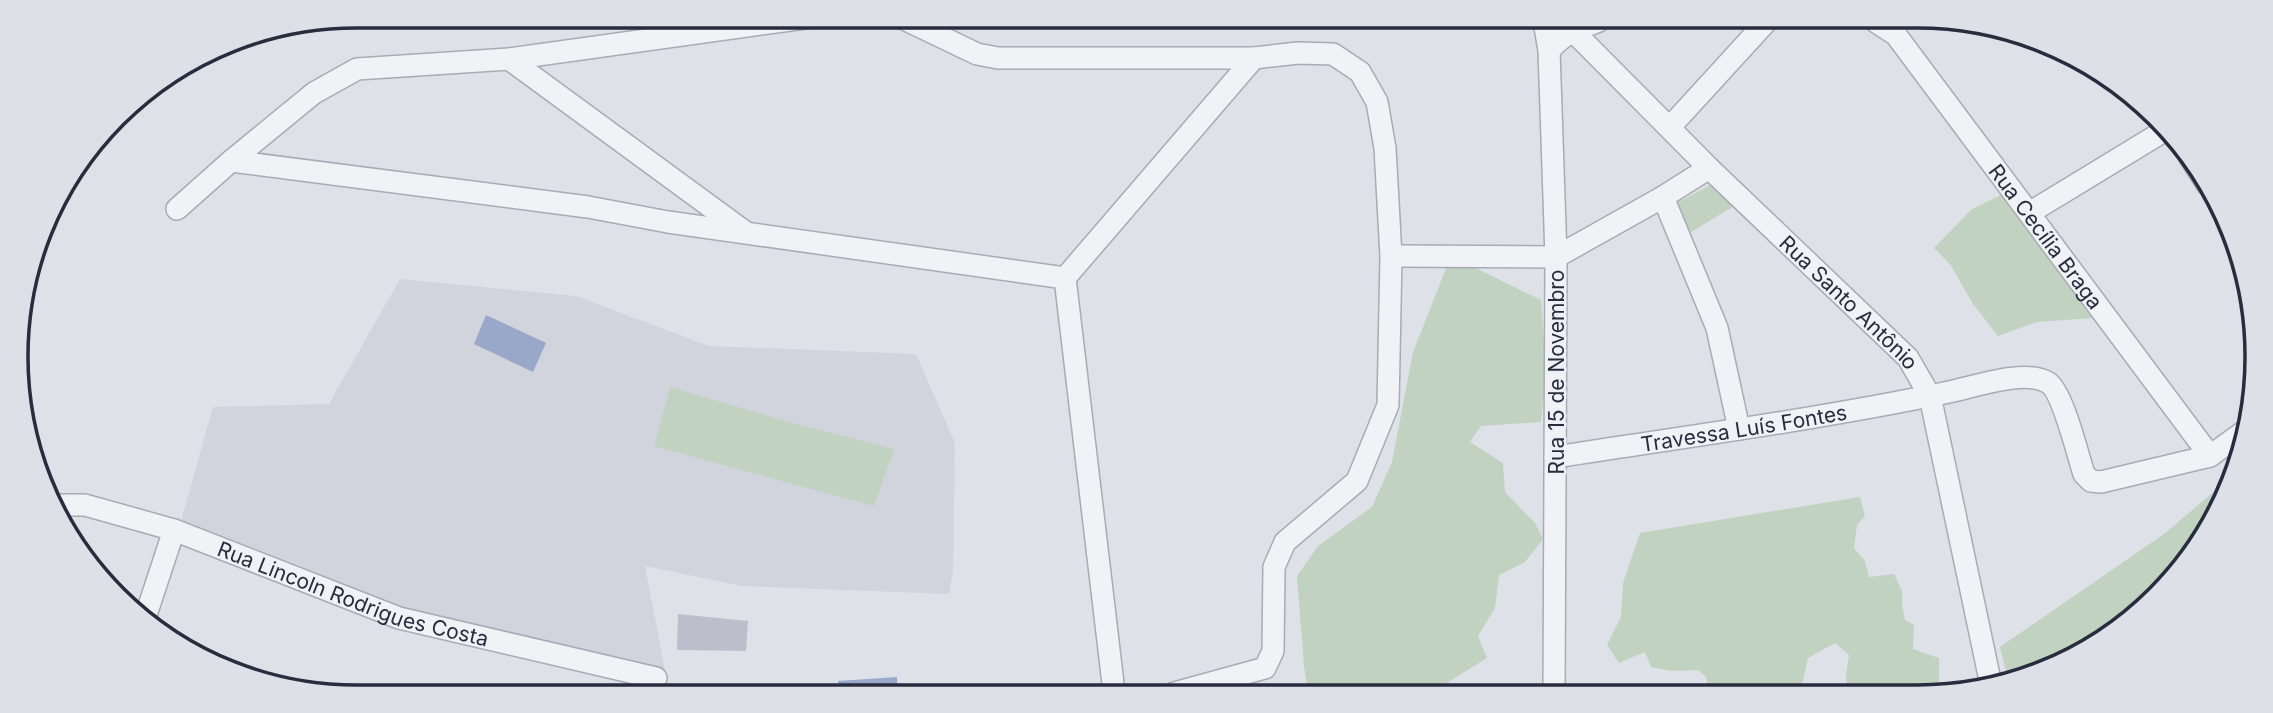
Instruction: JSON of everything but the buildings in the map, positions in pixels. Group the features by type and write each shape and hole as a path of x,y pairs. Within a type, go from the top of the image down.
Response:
{"street":[{"path":"177,209 314,93 357,69 509,59 734,28"},
{"path":"923,28 977,54 998,58 1254,58 1298,53 1333,54 1360,72 1377,102 1385,148 1391,256 1388,405 1357,481 1286,542 1274,567 1273,651 1265,668 1201,685"},
{"name":"Rua 15 de Novembro","path":"1545,28 1549,50 1556,257 1554,685"},
{"path":"1549,50 1568,28"},
{"name":"Rua Santo Antônio","path":"1571,28 1709,168 1908,358 1930,396 1989,677"},
{"path":"1670,127 1761,28"},
{"name":"Rua Cecília Braga","path":"1885,28 1896,36 2210,456"},
{"path":"1113,685 1065,278 1254,58"},
{"path":"509,59 747,233"},
{"path":"2029,213 2158,135"},
{"path":"231,161 588,207 668,222 1065,278"},
{"path":"1391,256 1556,257 1709,168"},
{"path":"1663,197 1717,328 1739,429"},
{"name":"Travessa Luís Fontes","path":"1555,457 1739,429 1930,396 2026,376 2049,382 2060,397 2084,474 2091,481 2101,482 2210,456"},
{"path":"2210,456 2235,438"},
{"name":"Rua Lincoln Rodrigues Costa","path":"64,505 85,505 174,530 400,618 656,678"},
{"path":"148,609 174,530"}],"shaded area":[{"path":"400,279 576,296 709,346 916,354 955,443 953,570 949,594 742,586 645,566 666,676 407,610 180,525 213,407 329,404"}],"green space":[{"path":"1718,181 1739,203 1686,235 1671,206"},
{"path":"2003,194 2092,318 2037,322 1998,336 1973,304 1950,264 1934,248 1972,209"},
{"path":"1451,256 1541,300 1546,370 1541,422 1481,426 1470,442 1503,463 1505,492 1535,523 1543,539 1525,562 1499,575 1495,608 1478,636 1487,658 1443,685 1307,685 1297,576 1318,546 1372,507 1392,462 1413,352"},
{"path":"670,387 894,449 874,506 654,446"},
{"path":"2217,489 2190,539 2149,589 2133,603 2081,641 2042,660 2006,673 2000,647 2164,534"},
{"path":"1860,497 1865,516 1857,525 1854,548 1865,561 1869,577 1894,574 1902,591 1905,620 1914,625 1913,649 1939,658 1939,684 1847,685 1849,655 1835,643 1808,658 1802,685 1708,685 1706,677 1698,670 1672,671 1651,667 1645,652 1619,663 1607,645 1621,617 1623,583 1640,533"}],"water":[{"path":"486,315 546,343 533,372 474,344"},
{"path":"897,677 897,685 838,685 838,681"}]}
